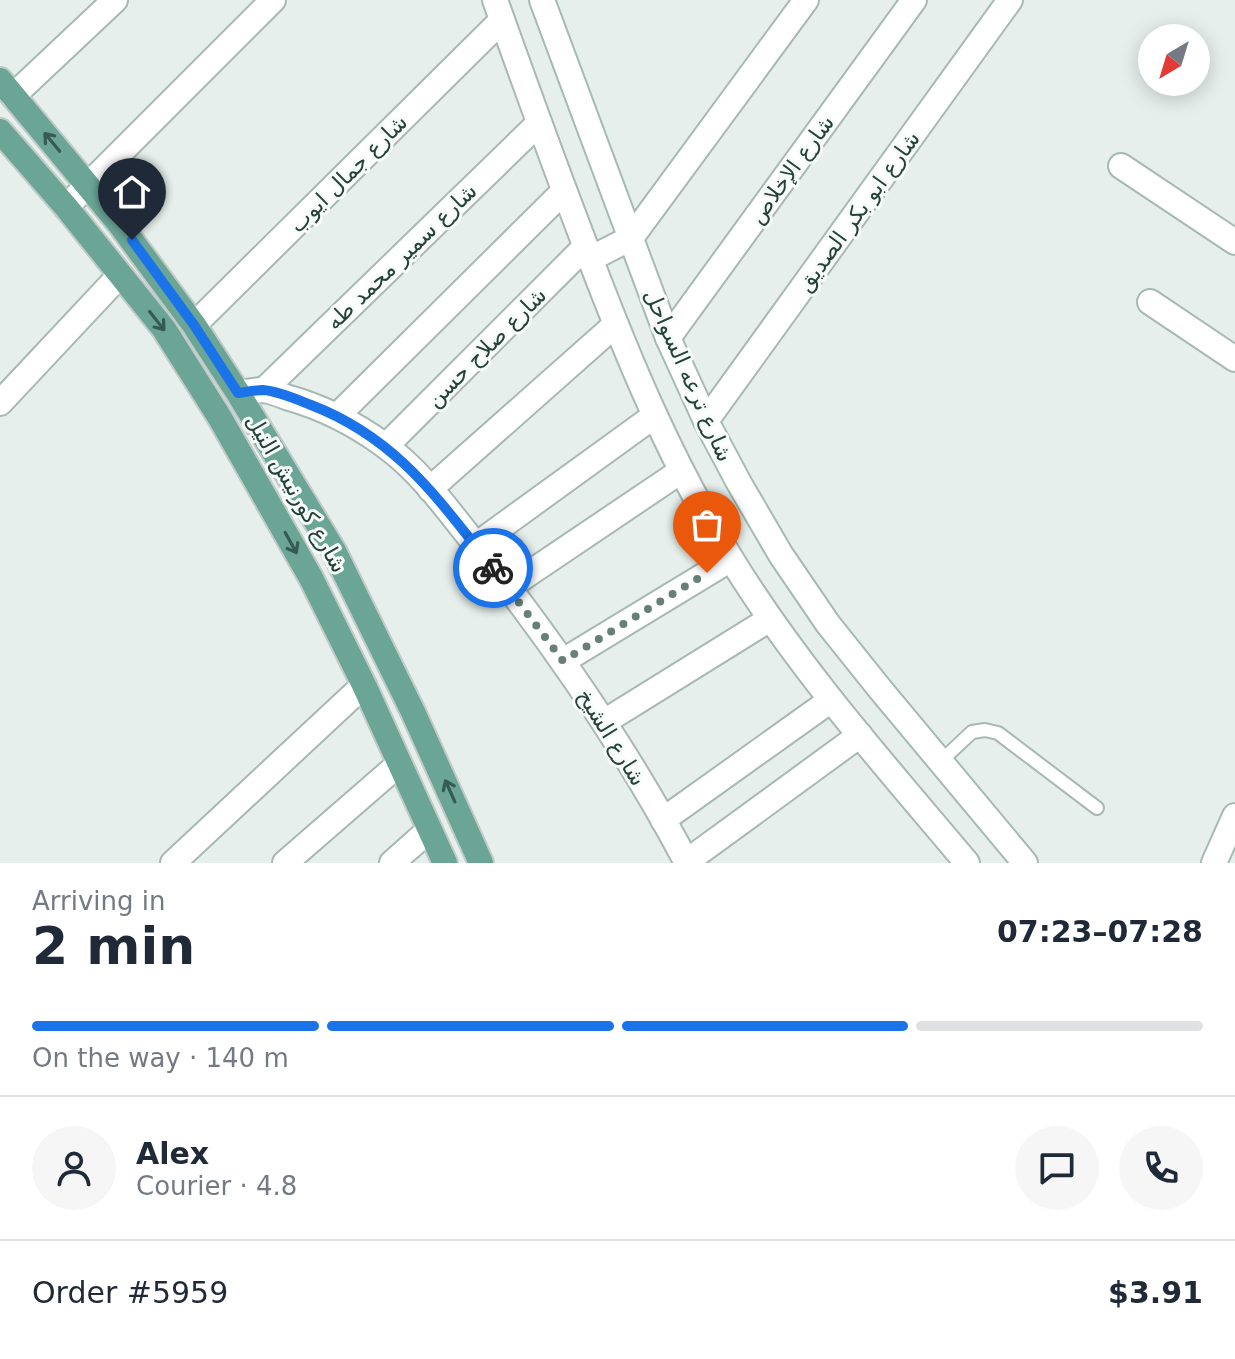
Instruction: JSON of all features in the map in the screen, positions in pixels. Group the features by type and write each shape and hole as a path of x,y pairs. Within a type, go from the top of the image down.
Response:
{"main road":[{"name":"شارع كورنيش النيل","path":"6,88 118,222 194,325 238,393 334,551 413,712 481,863"},
{"name":"شارع كورنيش النيل","path":"2,139 66,207 164,329 192,371 311,578 364,685 445,863"},
{"path":"255,479 278,462"}],"street":[{"path":"6,88 115,0"},
{"path":"66,207 273,0"},
{"name":"شارع ترعه السواحل","path":"542,0 668,338 739,483 781,555 828,624 1025,863"},
{"path":"631,238 806,0"},
{"name":"شارع الإخلاص","path":"668,338 914,0"},
{"name":"شارع ابو بكر الصديق","path":"706,421 1010,0"},
{"name":"شارع ترعه السواحل","path":"499,10 615,325 681,471 731,559 770,619 831,700 967,863"},
{"name":"شارع جمال ايوب","path":"194,325 499,10"},
{"name":"شارع سمير محمد طه","path":"264,390 539,123"},
{"path":"1121,166 1235,242"},
{"path":"338,415 564,191"},
{"name":"شارع صلاح حسن","path":"386,446 588,253 631,238"},
{"path":"0,403 120,275"},
{"path":"1150,302 1235,359"},
{"path":"430,489 615,325"},
{"name":"شارع الشيخ","path":"238,393 264,390 338,415 386,446 430,489 452,513 563,661 604,722 687,862"},
{"path":"476,545 654,416"},
{"path":"509,587 681,471"},
{"path":"563,661 731,559"},
{"path":"604,722 770,619"},
{"path":"173,863 364,685"},
{"path":"663,820 831,700"},
{"path":"687,862 860,735"},
{"path":"285,863 399,764"},
{"path":"1214,863 1235,816"},
{"path":"392,863 429,830"}],"lane":[{"path":"940,762 972,732 985,730 998,733 1097,808"}],"way so far":[{"path":"493,568 563,661 707,573"}],"route":[{"path":"132,240 194,325 238,393 264,390 302,401 338,415 386,446 452,513 493,568"}]}
